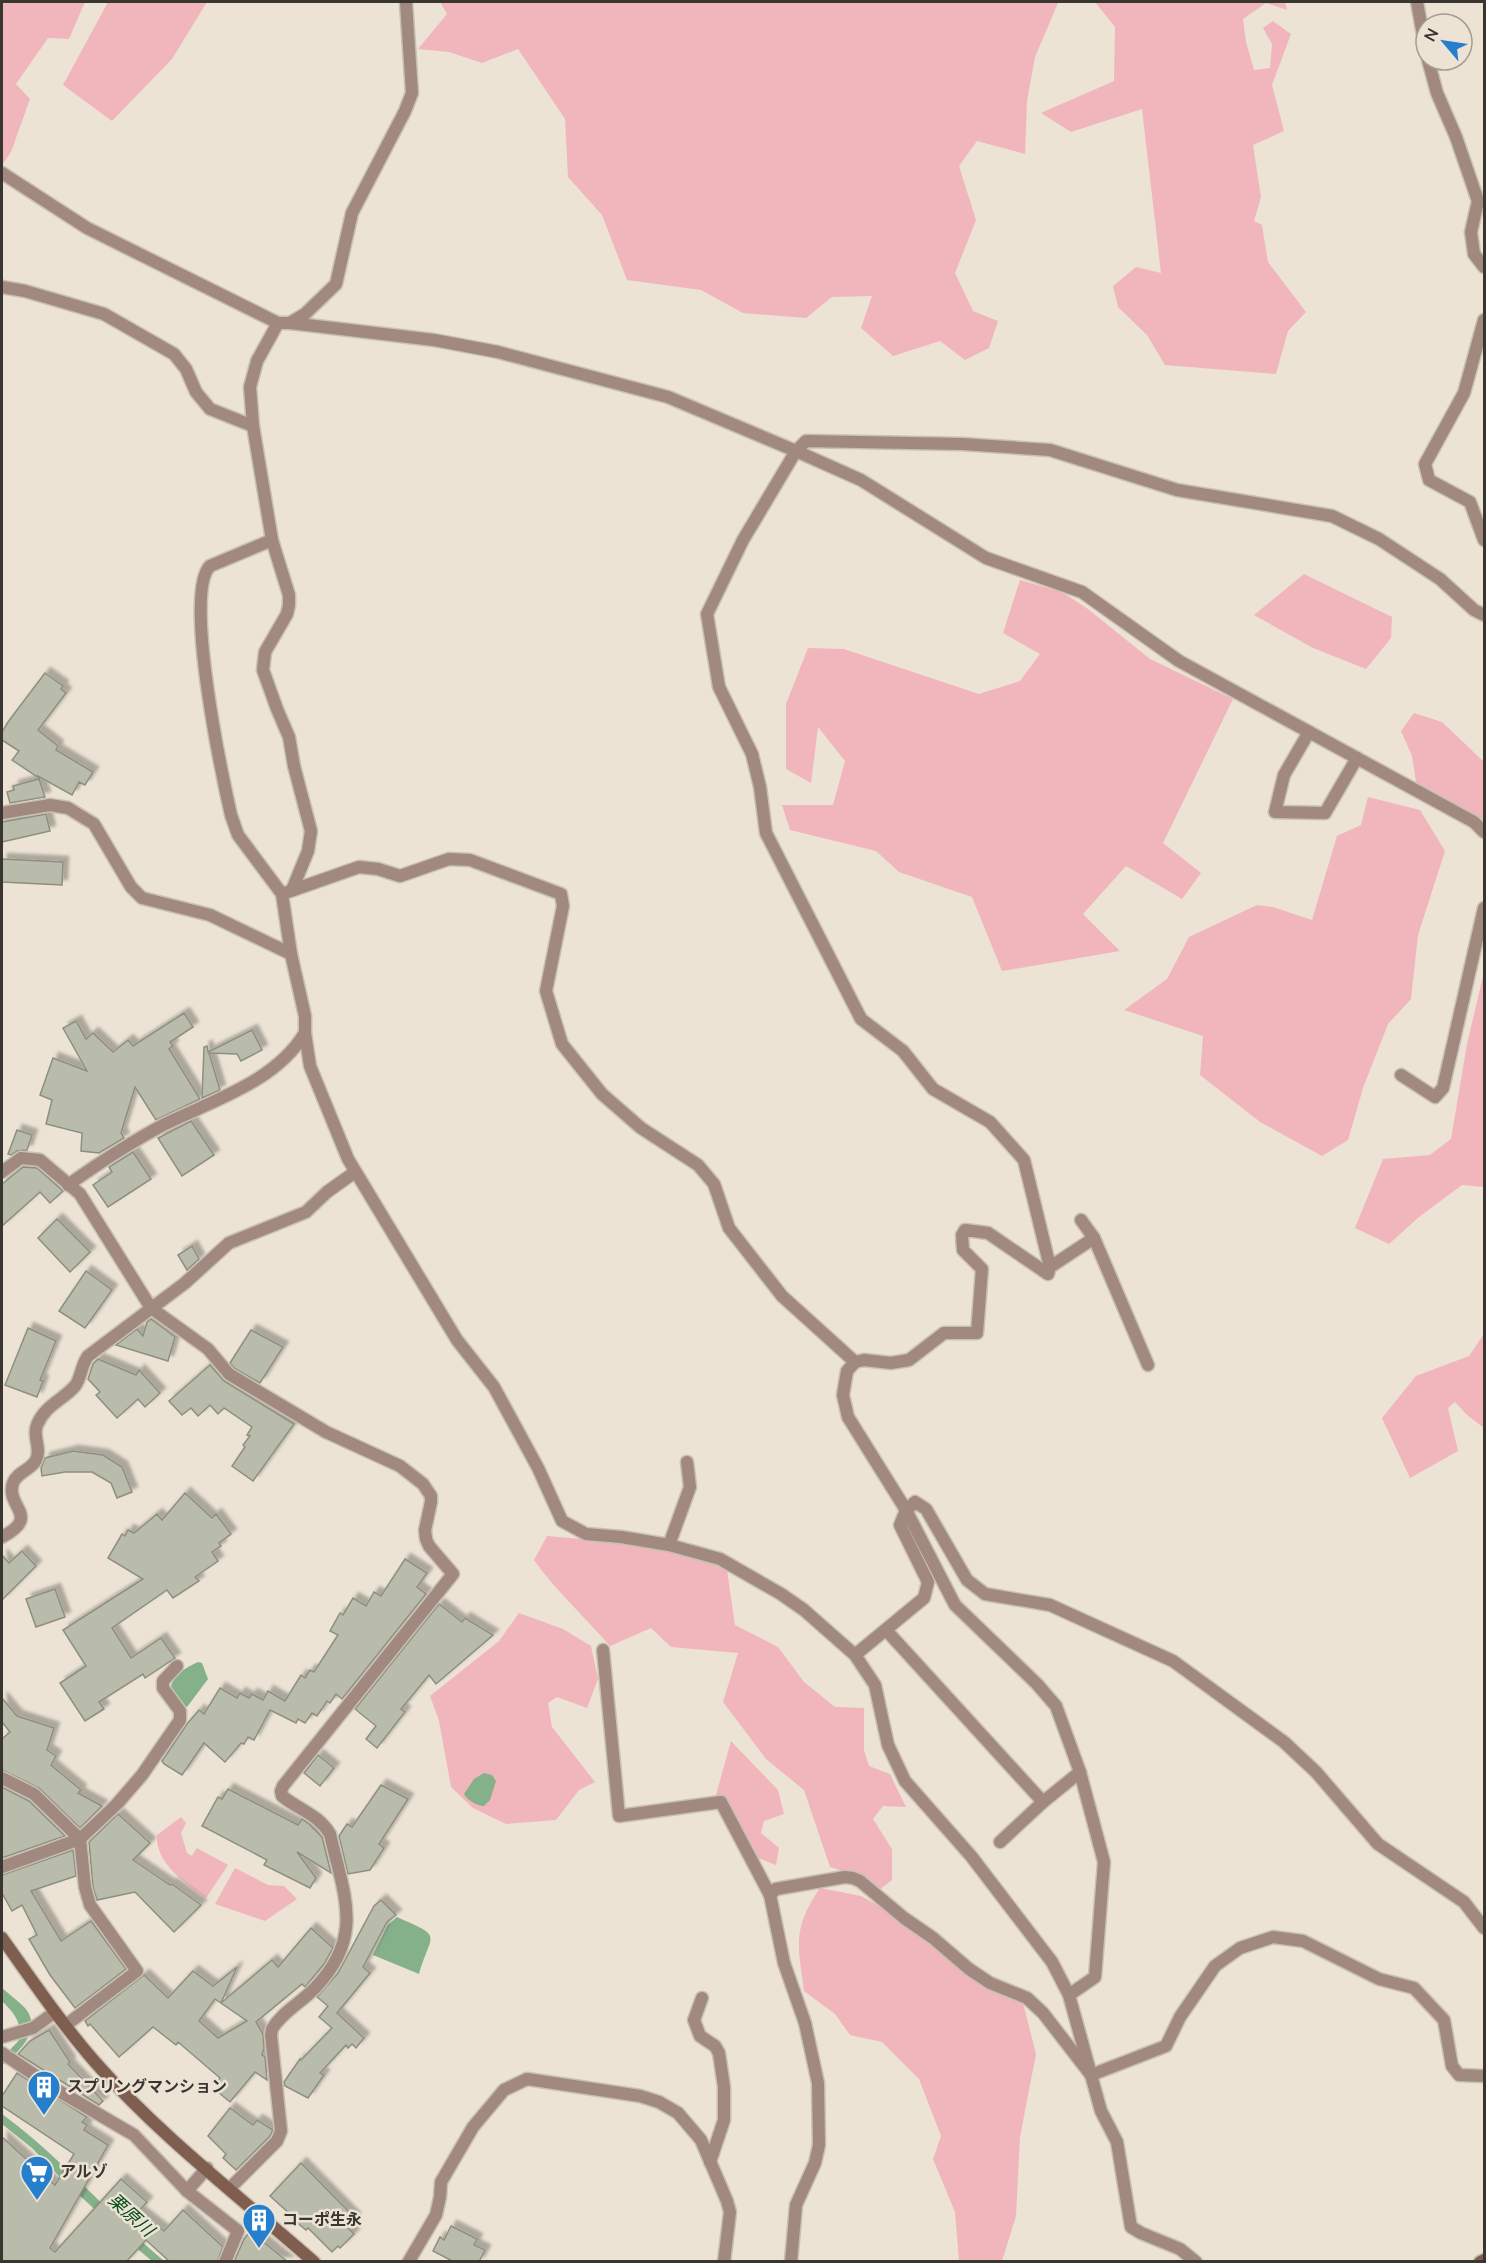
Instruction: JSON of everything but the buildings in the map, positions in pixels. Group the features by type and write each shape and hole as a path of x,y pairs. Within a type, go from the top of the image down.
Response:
{"main road":[{"path":"2,1938 66,2025 136,2105 314,2262"},
{"path":"1480,2262 1485,2260"}],"street":[{"path":"406,2 412,93 405,111 352,213 336,284 305,314 284,323 254,369 250,402 272,540 289,605 287,614 265,652 263,670 289,737 311,831 308,851 287,892 291,954 305,1016 310,1066 355,1172 377,1204 457,1340 494,1387 538,1468 562,1521 586,1534 669,1545 720,1559 804,1610 855,1655 875,1685 888,1746 904,1781 971,1856 1052,1962 1069,1995 1101,2111 1117,2142 1131,2227 1140,2234 1180,2249 1196,2262"},
{"path":"1431,72 1478,201 1471,232 1474,254 1485,267"},
{"path":"2,173 7,183 87,228 284,323 434,340 498,352 668,397 796,451 861,480 986,558 1082,592 1179,661 1474,822 1485,832"},
{"path":"2,287 25,291 104,314 174,354 186,369 196,392 210,409 253,426"},
{"path":"1485,320 1464,393 1425,464 1429,480 1470,502 1485,540"},
{"path":"1069,1995 1095,1977 1104,1862 1080,1772 1056,1706 1037,1684 955,1605 906,1510 848,1417 843,1395 847,1371 855,1362 864,1360 891,1363 909,1360 944,1333 977,1333 982,1269 963,1250 962,1235 965,1230 988,1233 1048,1274 1050,1267 1024,1160 990,1122 933,1089 903,1051 861,1019 766,833 760,787 752,754 718,687 707,614 743,540 796,451 806,441 962,444 1050,450 1177,490 1332,516 1379,539 1432,573 1474,610 1485,615"},
{"path":"272,540 210,566 206,570 201,588 200,614 206,679 231,815 238,835 287,892"},
{"path":"1309,732 1284,775 1275,812 1325,813 1357,758"},
{"path":"2,813 50,805 68,808 94,824 131,887 142,898 210,915 291,954"},
{"path":"287,892 359,867 378,868 400,876 449,859 470,860 561,894 564,906 546,992 562,1044 602,1094 641,1128 698,1165 714,1184 729,1228 782,1296 855,1362"},
{"path":"1401,1075 1435,1097 1443,1088 1485,908"},
{"path":"68,1185 108,1157 164,1125 244,1087 287,1058 305,1033"},
{"path":"2,1172 21,1158 36,1158 80,1194 151,1308 208,1349 229,1374 326,1432 413,1474 431,1496 426,1539 429,1546 453,1574 283,1786 282,1796 314,1816 330,1834 345,1904 347,1933 342,1951 330,1972 272,2028 281,2131 277,2141 230,2188"},
{"path":"2,1537 15,1530 20,1523 12,1486 15,1479 34,1464 38,1456 34,1433 40,1417 54,1402 75,1386 88,1356 185,1283 229,1243 306,1212 327,1192 355,1172"},
{"path":"1081,1220 1094,1238 1148,1365"},
{"path":"1050,1267 1094,1238"},
{"path":"669,1545 690,1487 687,1462"},
{"path":"855,1655 924,1598 928,1582 900,1525 906,1510 915,1502 926,1509 967,1580 985,1594 1050,1605 1173,1661 1284,1742 1316,1772 1378,1844 1464,1902 1485,1928"},
{"path":"886,1630 1043,1802"},
{"path":"603,1650 619,1816 721,1802 770,1895 784,1963 805,2023 818,2083 819,2145 815,2163 796,2205 791,2262"},
{"path":"2,1867 80,1839 117,1804 149,1765 180,1720 180,1711 162,1688 177,1665"},
{"path":"1000,1842 1080,1772"},
{"path":"2,1778 33,1794 80,1839 85,1887 90,1905 136,1971 66,2025"},
{"path":"770,1895 776,1890 845,1877 860,1881 904,1918 933,1938 969,1970 990,1983 1027,1998 1043,2013 1091,2075"},
{"path":"1091,2075 1166,2046 1180,2017 1215,1966 1240,1948 1273,1937 1303,1941 1379,1979 1414,1988 1444,2020 1452,2066 1459,2074 1485,2076"},
{"path":"702,1998 694,2020 700,2036 715,2046 719,2053 724,2087 724,2120 710,2162"},
{"path":"2,2037 33,2028 56,2012"},
{"path":"6,2055 57,2090 134,2135 187,2191 238,2232 225,2262"},
{"path":"409,2261 436,2216 441,2182 473,2127 504,2090 527,2079 640,2096 659,2102 678,2113 701,2140 727,2201 730,2212 724,2262"},
{"path":"187,2191 207,2168"}],"shaded area":[{"path":"2,2 85,2 69,39 48,38 16,84 30,99 11,152 2,165"},
{"path":"108,2 207,2 172,59 112,121 63,85"},
{"path":"440,2 1069,2 1058,3 1035,57 1027,101 1025,154 977,141 959,166 976,220 955,273 973,311 998,321 989,348 965,360 940,341 893,356 861,328 872,296 832,297 806,318 743,313 701,290 627,280 602,215 568,177 565,119 518,49 482,63 449,52 418,49 447,14"},
{"path":"1095,2 1285,2 1287,10 1266,3 1243,19 1246,42 1254,70 1270,68 1272,44 1263,28 1273,21 1291,34 1272,85 1284,131 1253,145 1261,197 1254,221 1262,225 1268,262 1306,312 1288,331 1276,374 1165,365 1147,335 1118,307 1113,286 1136,267 1161,273 1142,109 1071,132 1041,113 1114,81 1115,27"},
{"path":"1304,574 1392,617 1391,638 1366,669 1313,648 1254,615"},
{"path":"1020,580 1062,592 1088,609 1150,659 1233,699 1163,843 1201,873 1182,899 1126,866 1083,914 1120,951 1002,971 972,897 899,872 876,851 790,830 782,805 833,805 845,761 818,727 811,783 786,769 786,704 808,648 844,649 979,694 1020,681 1040,654 1003,633"},
{"path":"1414,713 1442,722 1484,762 1484,824 1416,782 1412,756 1401,731"},
{"path":"1368,797 1420,810 1445,851 1418,935 1411,999 1388,1024 1363,1088 1348,1140 1322,1156 1260,1122 1200,1075 1203,1036 1124,1010 1167,979 1189,937 1257,905 1273,907 1312,920 1337,836 1361,825"},
{"path":"1484,972 1484,1187 1462,1185 1419,1217 1389,1244 1355,1228 1383,1159 1430,1155 1451,1139 1467,1044"},
{"path":"1484,1334 1484,1428 1455,1402 1448,1408 1458,1451 1410,1478 1382,1418 1416,1376 1469,1356"},
{"path":"547,1536 629,1543 680,1551 727,1570 735,1625 778,1647 804,1682 835,1707 864,1708 864,1750 869,1766 890,1774 906,1807 883,1806 873,1819 892,1849 892,1880 878,1891 847,1872 830,1867 804,1790 766,1759 723,1702 738,1653 671,1647 651,1628 610,1646 534,1560"},
{"path":"519,1613 563,1629 591,1646 598,1679 587,1708 557,1697 548,1703 552,1727 595,1782 579,1790 556,1820 506,1824 473,1808 451,1787 439,1721 430,1696 499,1641"},
{"path":"198,1662 202,1663 208,1679 187,1707 171,1688 172,1683 181,1672"},
{"path":"731,1741 778,1790 784,1814 764,1821 761,1833 779,1848 776,1865 756,1857 716,1795"},
{"path":"484,1773 492,1775 496,1781 490,1800 484,1806 473,1802 464,1794 474,1779"},
{"path":"181,1817 186,1823 181,1833 187,1853 192,1856 197,1848 228,1865 206,1898 173,1872 161,1855 157,1835"},
{"path":"235,1868 268,1885 284,1886 297,1899 265,1921 215,1904"},
{"path":"820,1888 861,1896 925,1931 1022,1999 1036,2054 1020,2137 1016,2216 1002,2261 959,2261 955,2212 933,2159 941,2136 919,2079 882,2042 850,2035 835,2014 804,1991 799,1938 805,1915"},
{"path":"397,1917 422,1929 428,1933 430,1938 419,1974 373,1955 388,1925"},
{"path":"2,1988 24,2007 31,2023 27,2039 22,2047 2,2065 2,2056 21,2038 16,2017 2,2001"},
{"path":"2,2114 44,2148 164,2261 152,2261 140,2251 65,2182 32,2148 2,2124"}],"place":[{"name":"スプリングマンション","path":"44,2116"},
{"name":"アルゾ","path":"37,2201"},
{"name":"コーポ生永","path":"259,2249"}],"water label":[{"name":"栗原川","path":"131,2215"}]}
